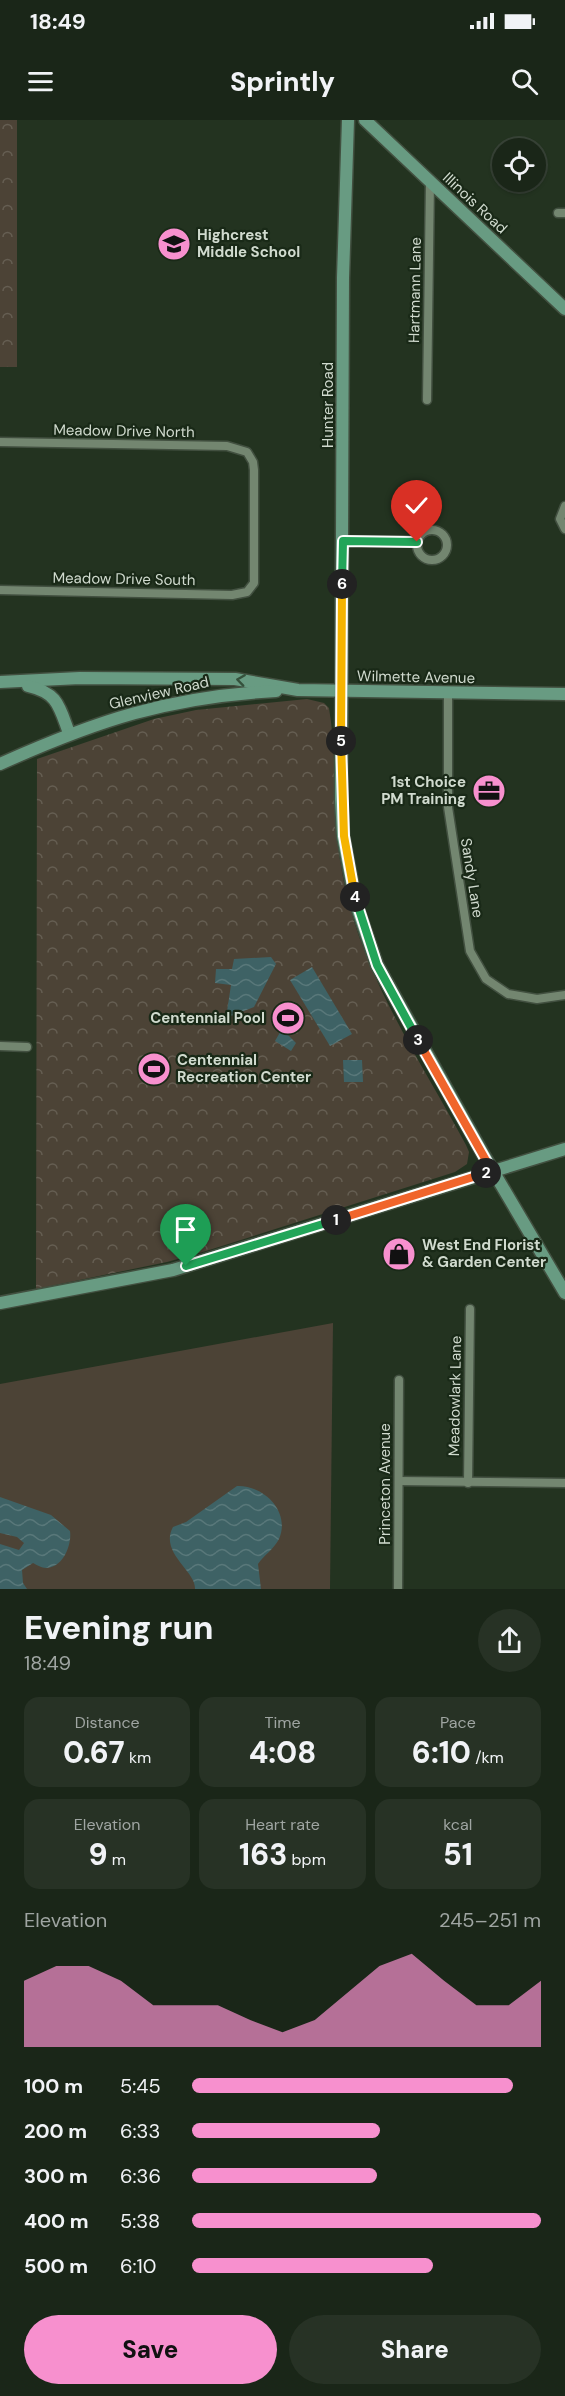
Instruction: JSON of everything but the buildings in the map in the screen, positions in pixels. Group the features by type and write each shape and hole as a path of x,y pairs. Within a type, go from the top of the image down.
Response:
{"main road":[{"name":"Hunter Road","path":"348,120 344,278 341,808 356,904 377,965 393,997 492,1171 565,1293"},
{"name":"Illinois Road","path":"365,120 565,309"},
{"name":"Wilmette Avenue","path":"0,682 80,678 235,679 298,690 565,694"},
{"name":"Wilmette Avenue","path":"15,682 54,696 69,733"},
{"name":"Glenview Road","path":"0,764 69,733 142,710 183,700 225,694 298,690"},
{"path":"0,1303 173,1270 565,1149"}],"street":[{"name":"Hartmann Lane","path":"427,399 430,181"},
{"name":"Meadow Drive North","path":"0,442 227,446 247,452 253,462 254,482 254,583 247,592"},
{"path":"565,506 560,519 565,529"},
{"path":"343,541 417,542"},
{"name":"Meadow Drive South","path":"0,590 232,595 247,592"},
{"name":"Sandy Lane","path":"448,692 448,807 470,951 486,979 508,994 537,999 565,995"},
{"path":"0,1047 27,1047"},
{"name":"Meadowlark Lane","path":"468,1483 470,1309"},
{"name":"Princeton Avenue","path":"398,1589 399,1380"},
{"path":"399,1481 565,1484"}],"green space":[{"path":"0,120 17,120 17,367 0,367"},
{"path":"307,699 324,703 329,708 339,852 350,909 362,944 393,1013 466,1145 469,1152 467,1164 455,1172 206,1251 167,1262 36,1289 37,759 154,719 196,710"},
{"path":"333,1323 330,1589 0,1589 0,1384"}],"water":[{"path":"271,957 276,964 254,1007 226,1018 231,985 215,983 216,969 232,969 234,959"},
{"path":"312,967 352,1034 330,1046 290,980"},
{"path":"282,1029 296,1043 291,1051 275,1041"},
{"path":"343,1060 362,1060 363,1082 344,1082"},
{"path":"237,1486 247,1487 265,1495 278,1510 281,1519 282,1529 279,1539 258,1564 261,1589 195,1589 194,1582 171,1545 170,1536 173,1527 186,1522"},
{"path":"0,1497 51,1515 70,1531 68,1549 62,1560 52,1567 41,1567 33,1563 22,1570 23,1583 27,1589 0,1589 0,1544 19,1550 24,1543 17,1537 0,1533"}],"place":[{"name":"Highcrest Middle School","path":"174,244"},
{"name":"1st Choice PM Training","path":"489,791"},
{"name":"Centennial Pool","path":"288,1018"},
{"name":"Centennial Recreation Center","path":"154,1069"},
{"name":"West End Florist & Garden Center","path":"399,1254"}],"route":[{"path":"186,1266 492,1171 377,965 356,904 344,836 341,799 343,541 417,542"}]}
